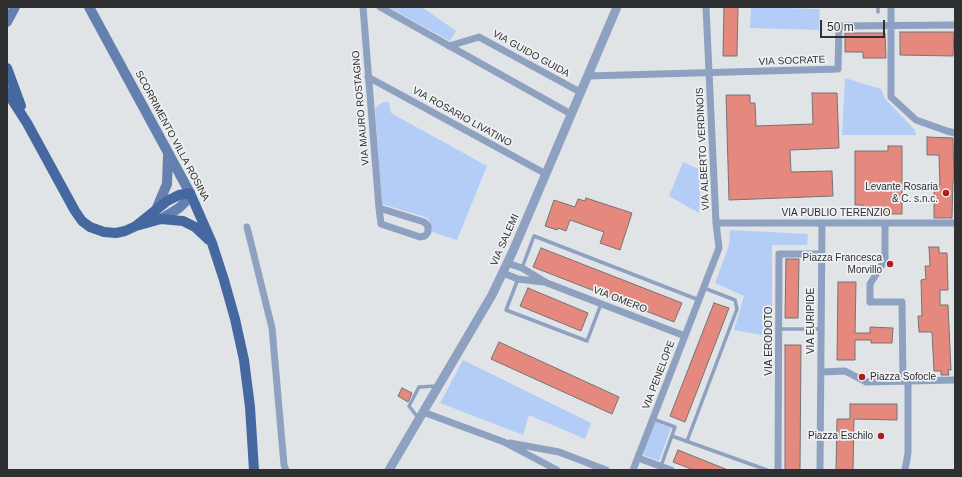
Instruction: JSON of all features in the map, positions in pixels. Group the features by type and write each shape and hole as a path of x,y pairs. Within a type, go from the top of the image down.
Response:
{"main road":[{"path":"7,22 15,7"},
{"name":"SCORRIMENTO VILLA ROSINA","path":"89,7 190,194 212,243 226,286 244,360 250,407 254,470"},
{"path":"7,68 27,123"},
{"path":"7,92 27,123 75,211 82,221 90,227 104,232 116,233 125,231 158,214 167,201 179,195 190,194"},
{"path":"158,214 167,184 168,153"},
{"path":"158,214 183,221 195,228 212,243"}],"street":[{"name":"VIA MAURO ROSTAGNO","path":"363,7 378,208 381,224 420,237 425,236 428,232 428,226 424,222 378,208"},
{"path":"380,7 571,114"},
{"name":"VIA SALEMI","path":"389,470 492,295 503,273 617,7"},
{"name":"VIA ALBERTO VERDINOIS","path":"704,288 718,248 706,7"},
{"path":"891,7 891,97 916,120 955,133"},
{"name":"VIA SOCRATE","path":"587,76 709,74 838,69 839,26 955,25"},
{"name":"VIA GUIDO GUIDA","path":"449,46 479,37 580,92"},
{"name":"VIA ROSARIO LIVATINO","path":"368,78 546,174"},
{"name":"VIA PUBLIO TERENZIO","path":"716,223 955,223"},
{"name":"VIA EURIPIDE","path":"820,470 822,223"},
{"path":"885,223 885,260 870,284 870,302 902,302 908,453 905,470"},
{"path":"247,227 272,328 284,465 286,470"},
{"name":"VIA ERODOTO","path":"778,470 779,254 822,254"},
{"path":"507,263 522,268 547,283"},
{"path":"503,273 518,279 547,283"},
{"name":"VIA OMERO","path":"547,283 685,336"},
{"name":"VIA PENELOPE","path":"633,470 704,288"},
{"path":"821,372 844,371 866,382 955,380"},
{"path":"421,416 504,442 559,452 606,470"},
{"path":"504,442 558,470"},
{"path":"638,458 671,470"}],"lane":[{"path":"878,7 878,12"},
{"path":"522,268 534,236 699,300"},
{"path":"518,279 506,310 587,341 601,304"},
{"path":"687,441 737,309 735,300 704,288"},
{"path":"779,329 821,329"},
{"path":"421,416 409,406 419,387 438,386"},
{"path":"653,419 675,427 661,466"},
{"path":"672,436 767,470"}],"shaded area":[{"path":"388,7 422,7 456,31 450,41"},
{"path":"751,7 820,9 819,30 750,28"},
{"path":"845,78 881,89 885,99 915,130 916,135 842,135"},
{"path":"383,102 389,102 391,113 487,166 457,240 432,232 428,218 382,204 375,108"},
{"path":"683,162 701,170 699,213 669,196"},
{"path":"730,230 808,234 807,245 772,245 772,337 734,330 744,296 715,283 729,245"},
{"path":"463,360 591,423 585,439 529,415 523,435 440,403"},
{"path":"655,422 671,428 659,461 643,455"}],"building":[{"path":"724,7 738,7 737,56 723,56"},
{"path":"900,32 954,32 953,56 900,55"},
{"path":"845,33 885,33 886,58 863,58 863,52 845,52"},
{"path":"812,93 837,93 839,148 790,150 791,172 832,171 833,196 729,200 726,95 750,95 750,103 755,103 756,126 813,124"},
{"path":"927,137 953,138 954,181 952,218 934,218 934,185 940,185 939,155 927,155"},
{"path":"888,146 902,146 902,214 873,214 873,209 863,209 863,205 855,205 855,151 888,151"},
{"path":"586,198 632,213 620,250 600,243 604,232 570,220 566,231 545,226 554,200 575,207 578,199 585,201"},
{"path":"929,247 939,247 939,253 947,253 948,290 940,290 940,305 948,305 951,370 948,370 949,375 941,375 941,371 934,371 932,332 919,332 918,316 922,316 921,280 926,279 925,266 930,266"},
{"path":"541,248 682,303 674,322 533,267"},
{"path":"786,259 799,259 798,318 785,318"},
{"path":"838,282 856,282 855,333 870,333 870,327 893,328 892,343 871,343 871,340 855,340 855,360 837,360"},
{"path":"528,288 588,313 581,331 520,306"},
{"path":"714,303 729,308 685,422 670,416"},
{"path":"499,342 619,397 612,414 491,359"},
{"path":"785,345 801,345 800,470 785,470"},
{"path":"402,388 412,393 408,402 398,396"},
{"path":"850,404 897,404 897,420 854,419 853,470 836,470 837,419 850,419"},
{"path":"678,450 728,470 694,470 673,462"}],"place":[{"name":"Levante Rosaria & C. s.n.c.","path":"946,193"},
{"name":"Piazza Francesca Morvillo","path":"890,264"},
{"name":"Piazza Sofocle","path":"862,377"},
{"name":"Piazza Eschilo","path":"881,436"}]}
